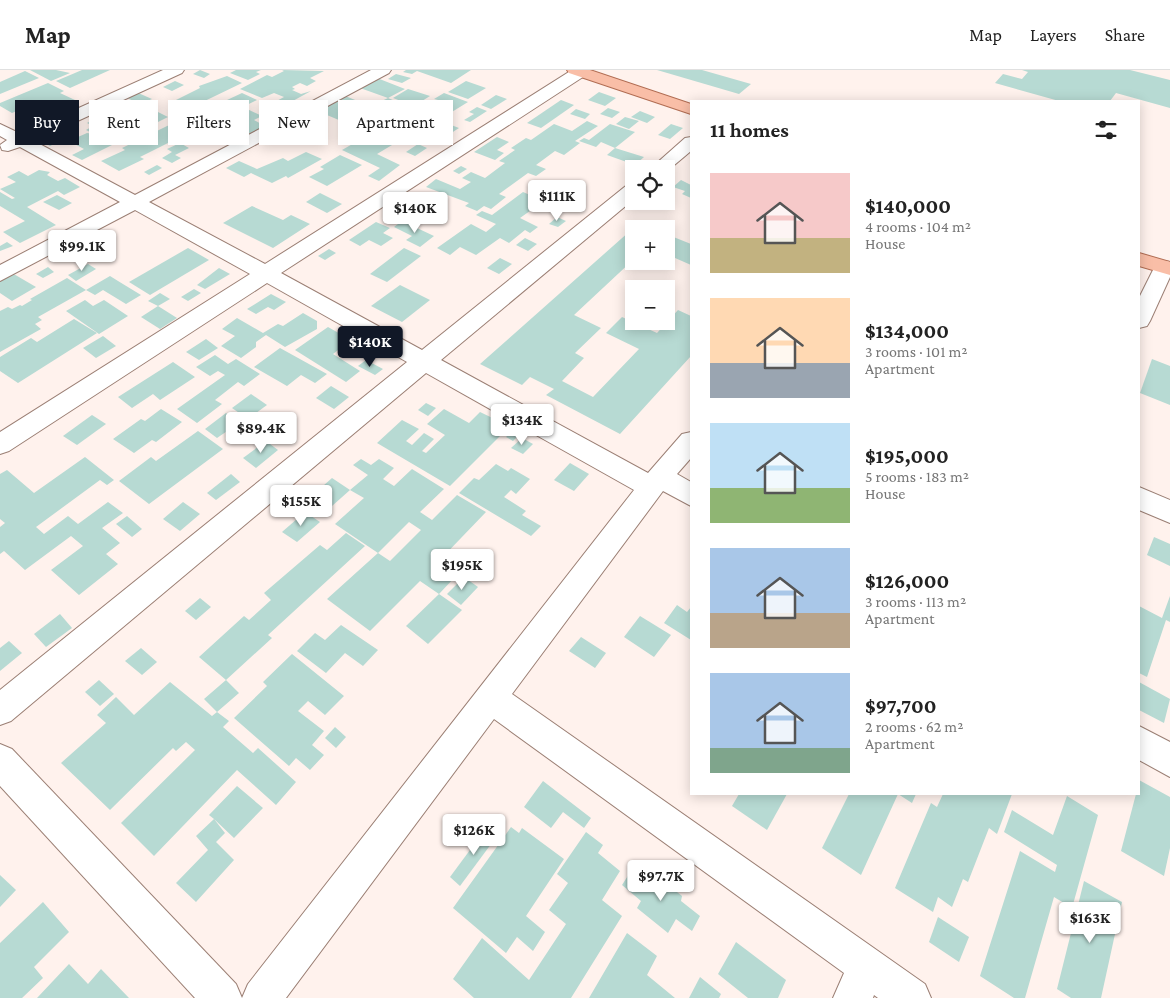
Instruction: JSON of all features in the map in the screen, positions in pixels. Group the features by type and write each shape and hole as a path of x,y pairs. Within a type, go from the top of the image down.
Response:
{"main road":[{"path":"616,70 690,101"},
{"path":"577,71 690,101"},
{"path":"1140,243 1168,263"},
{"path":"1140,259 1168,263"}],"street":[{"path":"79,114 176,70"},
{"path":"0,274 383,70"},
{"path":"0,444 577,71"},
{"path":"0,129 15,137"},
{"path":"0,150 15,143"},
{"path":"669,160 690,143"},
{"path":"30,145 424,361 656,482 690,495"},
{"path":"0,710 625,196"},
{"path":"1140,319 1168,263"},
{"path":"262,998 656,482 690,442"},
{"path":"1140,498 1170,512"},
{"path":"492,699 860,982 911,998"},
{"path":"1140,743 1170,760"},
{"path":"0,761 222,998"}],"building":[{"path":"30,70 56,70 70,73 51,81"},
{"path":"82,70 110,70 70,88 56,81"},
{"path":"200,70 210,74 204,78 193,74"},
{"path":"236,70 261,70 256,72 260,74 248,80 230,73"},
{"path":"282,70 324,71 310,78 316,81 307,86 300,83 292,87 295,89 292,90 301,94 311,91 295,100 278,100 284,97 274,93 262,98 240,89 267,75 272,77 284,71"},
{"path":"406,70 471,70 451,83 417,71 412,74 403,72"},
{"path":"657,70 702,70 751,84 739,94"},
{"path":"1022,70 1130,70 1170,80 1170,108 1116,93 1111,100 1055,100 995,83 1003,74 1022,79 1028,72"},
{"path":"25,71 39,78 0,94 0,82"},
{"path":"396,74 411,78 402,83 388,79"},
{"path":"227,76 242,83 207,100 176,100 200,88 199,86"},
{"path":"377,78 405,89 388,98 360,88"},
{"path":"175,81 184,85 172,91 163,87"},
{"path":"466,81 486,88 468,99 448,92"},
{"path":"48,83 64,91 60,93 75,100 15,100 15,112 12,113 0,106 0,103"},
{"path":"408,89 430,96 424,100 398,100 393,98"},
{"path":"136,92 152,99 131,100 125,97"},
{"path":"599,92 616,98 605,106 588,100"},
{"path":"242,93 257,100 249,104 249,100 227,100"},
{"path":"444,93 468,102 453,111 453,100 434,99"},
{"path":"343,95 355,100 338,100 338,120 328,115 328,103"},
{"path":"496,95 507,99 491,109 481,105"},
{"path":"561,100 574,105 541,128 527,123"},
{"path":"477,107 487,111 470,122 464,120 474,114 469,112"},
{"path":"608,108 620,112 612,118 600,114"},
{"path":"576,109 590,114 585,119 570,114"},
{"path":"249,110 259,115 259,118 254,120 259,123 259,129 249,134"},
{"path":"640,111 655,117 647,123 631,117"},
{"path":"158,112 168,117 158,122"},
{"path":"625,117 639,121 629,129 616,124"},
{"path":"587,121 598,126 575,141 580,143 564,155 555,151 536,165 546,169 536,176 528,173 499,194 506,197 491,209 484,206 477,211 465,206 469,203 426,187 436,179 460,189 471,182 462,178 471,172 485,178 505,163 499,161 515,150 511,148 526,138 531,140 554,124 572,131"},
{"path":"610,124 635,132 615,148 601,142 596,147 579,141 584,138 589,140"},
{"path":"671,124 683,128 670,139 658,135"},
{"path":"168,126 168,143 140,157 144,159 119,171 101,161 125,150 122,148 128,145 158,145 158,130"},
{"path":"453,126 459,128 453,132"},
{"path":"89,133 89,145 112,145 82,160 72,155 84,149 76,145 79,145 79,137"},
{"path":"497,137 509,142 497,150 504,153 495,160 474,152"},
{"path":"176,145 184,145 189,148 175,155 181,158 172,163 162,158 172,152 167,149"},
{"path":"351,145 392,145 377,154 400,165 379,181 368,176 380,168 342,150"},
{"path":"416,145 427,148 415,156 406,152"},
{"path":"615,148 644,157 641,160 625,161 607,155"},
{"path":"306,152 322,159 288,178 286,176 272,183 251,173 244,177 226,168 239,161 257,169 283,158 288,161"},
{"path":"340,155 362,165 327,186 309,177 324,169 320,167"},
{"path":"157,165 162,168 149,175 144,172"},
{"path":"461,166 467,169 459,174 453,171"},
{"path":"39,170 50,172 47,175 58,181 65,178 80,187 64,195 58,191 27,207 56,225 20,243 3,232 25,221 0,206 0,192 12,199 15,198 0,189 16,182 7,177 19,171 28,176"},
{"path":"681,180 690,184 690,198 682,194 685,191 675,188"},
{"path":"523,192 544,201 520,218 538,227 530,233 525,230 509,243 500,238 476,255 460,247 450,255 437,248 471,224 486,232 496,224 476,215 482,211 492,215"},
{"path":"320,193 342,204 327,213 306,202"},
{"path":"57,195 72,203 59,210 43,202"},
{"path":"252,206 283,220 291,215 310,224 273,248 223,223"},
{"path":"557,217 566,221 558,227 549,224"},
{"path":"402,221 434,236 420,247 406,240 412,236 394,227"},
{"path":"376,222 390,228 383,233 393,238 381,246 369,240 360,246 349,240"},
{"path":"625,235 625,267 574,315 601,328 575,353 584,358 562,381 593,397 639,349 606,333 622,317 625,318 625,330 650,330 657,333 660,330 675,330 675,313 678,310 690,316 690,357 620,434 546,395 554,389 530,377 522,385 480,364"},
{"path":"525,238 537,244 528,251 516,245"},
{"path":"675,238 690,244 690,265 675,258"},
{"path":"7,242 13,246 0,251 0,246"},
{"path":"188,248 209,260 150,295 129,282"},
{"path":"404,248 421,256 387,282 370,274"},
{"path":"329,249 336,253 325,260 318,256"},
{"path":"500,258 512,264 499,274 487,268"},
{"path":"88,264 96,269 76,281 68,275"},
{"path":"48,267 54,272 43,278 36,274"},
{"path":"219,268 230,274 205,289 197,285"},
{"path":"12,273 36,287 12,301 0,293 0,280"},
{"path":"110,276 141,295 126,304 103,290 95,295 86,290"},
{"path":"67,278 86,290 38,317 42,320 35,324 41,329 0,352 0,311 8,307 12,309 20,305 22,306 32,300 30,299"},
{"path":"400,285 430,300 402,322 371,306"},
{"path":"194,289 201,293 188,301 181,297"},
{"path":"160,293 170,299 158,306 148,301"},
{"path":"271,294 286,302 274,310 268,307 256,314 247,309"},
{"path":"85,300 93,306 104,300 128,316 99,334 66,311"},
{"path":"158,306 177,318 160,329 141,317"},
{"path":"303,313 317,321 317,329 285,347 266,335 256,342 256,347 241,358 221,346 235,336 222,329 237,318 263,333 278,324 283,326"},
{"path":"74,319 97,333 18,383 0,371 0,357 31,338 37,342"},
{"path":"328,327 351,340 333,354 360,371 346,382 295,350"},
{"path":"103,336 116,346 96,358 83,348"},
{"path":"206,339 218,348 199,360 186,352"},
{"path":"280,348 327,374 315,383 301,375 287,386 254,367"},
{"path":"215,355 228,364 236,359 260,374 244,386 238,382 215,400 222,404 197,423 177,409 225,375 218,371 210,376 196,367"},
{"path":"1152,359 1170,366 1170,405 1140,393"},
{"path":"366,360 383,369 375,375 358,366"},
{"path":"173,362 195,377 160,400 153,394 132,408 118,397"},
{"path":"331,386 349,397 334,409 316,398"},
{"path":"251,394 267,405 248,419 232,408"},
{"path":"426,403 436,408 428,416 418,410"},
{"path":"161,409 182,422 156,442 152,440 134,453 113,439 141,419 145,421"},
{"path":"444,409 469,423 480,412 505,424 495,434 500,436 450,486 377,443 402,420 419,429 406,441 412,445 424,433 434,439 422,451 426,453 445,435 427,424"},
{"path":"226,413 239,423 217,438 205,429"},
{"path":"92,415 106,424 77,445 63,436"},
{"path":"198,431 223,449 149,504 119,481 151,457 156,461"},
{"path":"513,431 519,435 513,441 506,437"},
{"path":"522,438 533,444 523,454 511,448"},
{"path":"266,441 278,450 256,468 243,458"},
{"path":"85,457 114,480 107,485 100,480 36,527 44,534 68,516 78,524 108,502 123,513 102,528 120,543 106,554 118,564 79,595 51,570 83,546 71,536 25,570 4,551 0,554 0,527 5,523 0,519 0,474 7,470 34,493"},
{"path":"361,459 371,465 379,459 394,468 383,479 394,486 412,469 444,489 420,512 432,520 457,495 486,512 436,564 455,577 439,594 420,581 370,631 327,599 378,553 335,524 364,498 350,490 368,475 353,465","holes":["409,522 421,530 390,561 378,553"]},
{"path":"570,463 589,474 574,491 554,480"},
{"path":"496,464 508,471 511,468 530,479 516,494 511,490 504,497 526,511 522,515 541,526 531,536 459,493 474,478 479,480"},
{"path":"231,474 240,482 216,500 207,493"},
{"path":"332,478 350,490 323,514 305,502"},
{"path":"183,502 200,514 180,531 163,519"},
{"path":"305,512 320,522 297,542 282,532"},
{"path":"127,516 142,529 132,537 116,524"},
{"path":"346,533 365,546 268,635 272,638 226,680 199,657 244,616 249,620 271,600 264,593 320,545 327,550"},
{"path":"1154,537 1170,544 1170,566 1147,555"},
{"path":"464,577 478,587 461,605 447,594"},
{"path":"439,594 462,610 428,644 406,626"},
{"path":"1170,596 1170,622 1166,620 1147,677 1140,674 1140,607 1162,618"},
{"path":"200,598 211,607 196,620 185,611"},
{"path":"677,605 687,612 690,608 690,639 664,623"},
{"path":"60,614 72,628 46,647 34,634"},
{"path":"640,616 671,635 654,657 624,637"},
{"path":"341,625 378,650 363,666 345,653 326,673 297,651 315,633 325,640"},
{"path":"581,637 606,653 595,668 569,651"},
{"path":"9,641 22,653 0,671 0,648"},
{"path":"141,648 157,662 142,675 125,661"},
{"path":"292,654 344,696 325,715 308,701 298,711 324,731 312,745 324,755 310,770 296,758 289,766 234,718 267,686 263,682"},
{"path":"99,680 114,694 100,706 85,692"},
{"path":"226,680 239,693 217,712 204,699"},
{"path":"170,682 212,716 217,712 229,721 223,727 253,753 258,748 296,782 276,805 237,770 154,856 121,823 195,750 186,742 176,751 173,748 110,810 61,763 106,723 97,715 116,697 134,715"},
{"path":"1140,683 1170,699 1164,723 1140,711"},
{"path":"335,727 346,737 336,748 325,738"},
{"path":"543,781 591,818 584,828 563,812 551,828 524,807"},
{"path":"1140,781 1170,797 1170,848 1164,876 1121,851 1136,795 1140,795"},
{"path":"237,786 263,808 234,838 209,815"},
{"path":"738,795 786,795 767,830 732,806"},
{"path":"848,795 898,795 861,875 822,848"},
{"path":"900,795 916,795 912,803"},
{"path":"943,795 1012,795 997,834 989,828 968,882 963,879 952,907 938,897 933,912 895,888 931,803 937,807"},
{"path":"1067,796 1098,815 1072,908 1054,897 1025,998 1014,998 980,976 1020,851 1055,872 1057,865 1004,832 1012,810 1053,835"},
{"path":"214,819 225,833 216,842 234,860 196,902 176,883 208,850 196,836"},
{"path":"487,827 497,836 460,886 450,877"},
{"path":"511,827 519,833 522,828 564,859 526,916 545,932 533,951 517,937 506,953 453,908"},
{"path":"586,832 603,845 598,853 620,871 602,900 622,916 571,998 474,998 453,979 482,938 529,980 566,924 549,910 568,883 557,874"},
{"path":"631,871 645,883 652,872 682,896 681,901 700,916 692,931 676,919 668,933 637,908 641,901 622,885"},
{"path":"0,875 16,890 0,907"},
{"path":"1084,881 1122,902 1101,998 1071,998 1057,989"},
{"path":"43,902 69,932 34,967 43,978 22,998 0,998 0,943"},
{"path":"938,917 969,937 959,962 929,942"},
{"path":"627,933 657,956 647,975 675,998 589,998"},
{"path":"736,942 786,980 778,998 748,998 718,974"},
{"path":"69,964 88,984 101,969 129,998 37,998"},
{"path":"700,977 721,994 719,998 689,998"}]}
